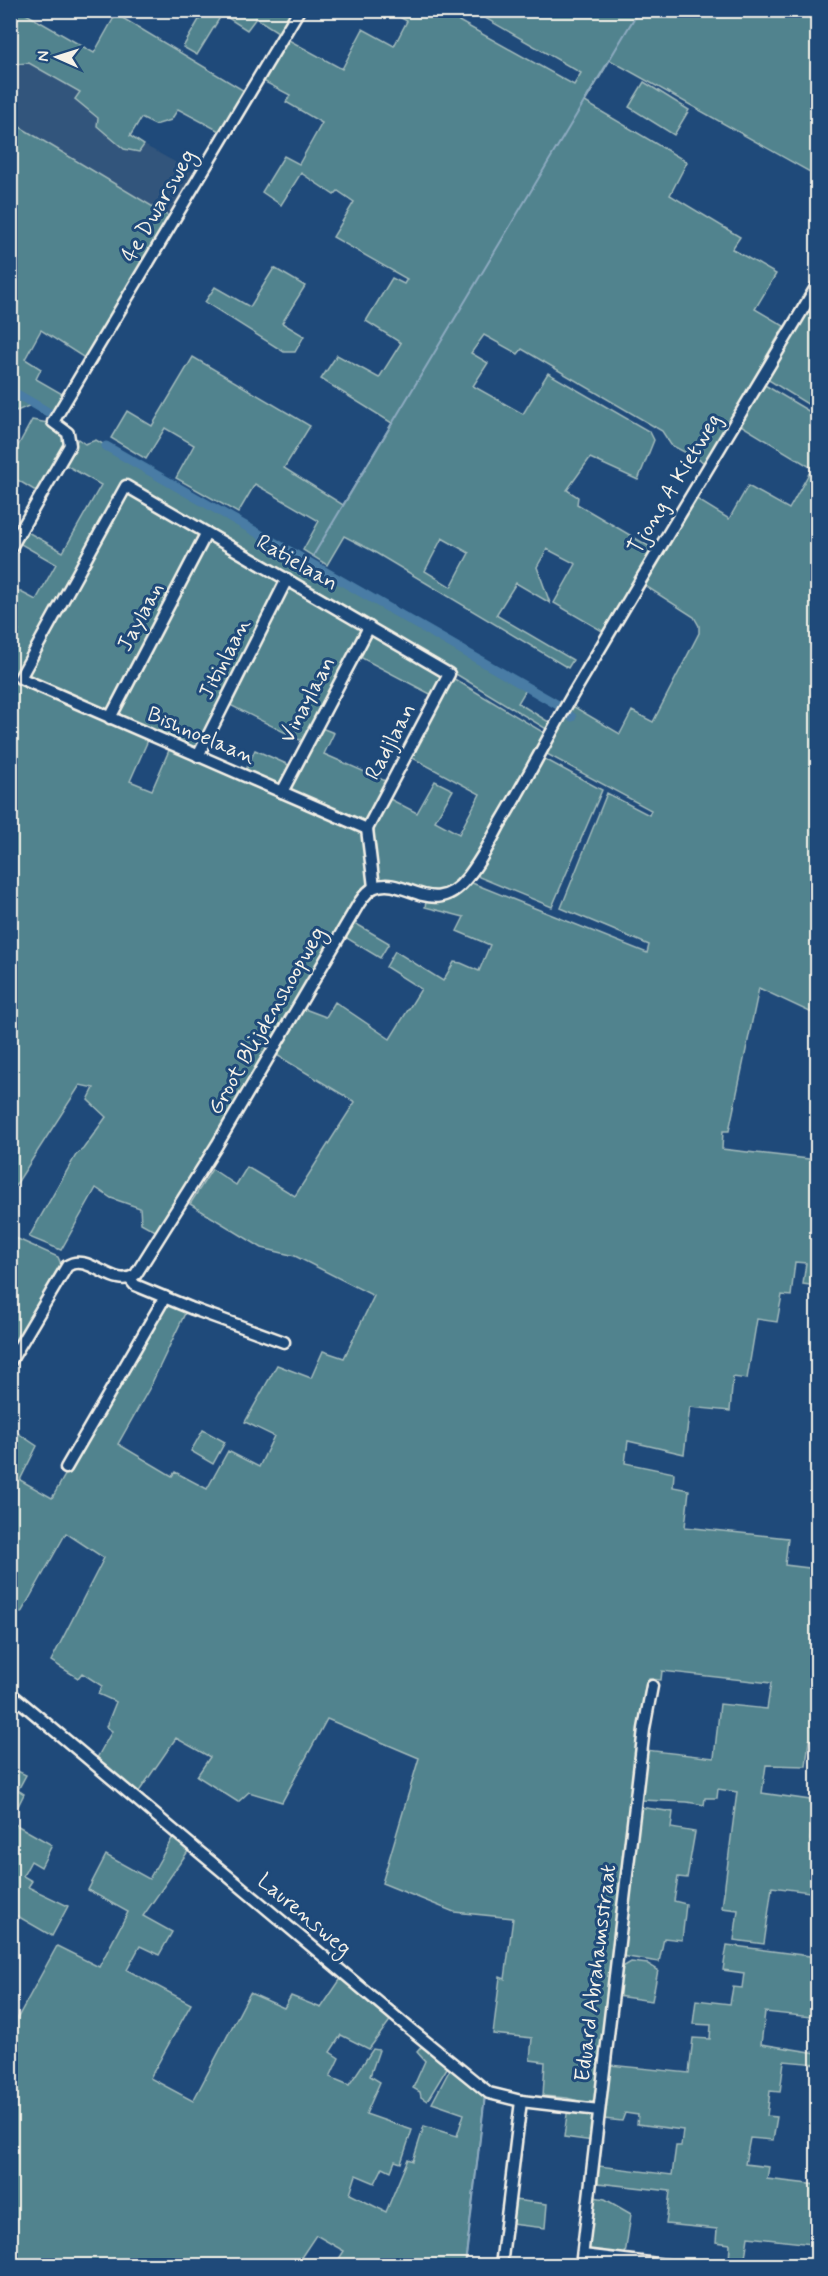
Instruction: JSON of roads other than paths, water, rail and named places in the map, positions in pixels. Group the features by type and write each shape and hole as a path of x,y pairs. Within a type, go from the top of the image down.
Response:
{"street":[{"name":"4e Dwarsweg","path":"10,549 70,445 68,434 53,422 299,10"},
{"name":"Tjong A Kietweg","path":"374,887 384,885 423,896 437,897 461,885 479,861 567,705 818,284"},
{"name":"Ratielaan","path":"20,678 126,486 449,674"},
{"name":"Jaylaan","path":"110,718 206,534"},
{"name":"Jitinlaan","path":"198,756 287,579"},
{"name":"Vinaylaan","path":"282,792 369,627"},
{"name":"Radjlaan","path":"367,829 449,674"},
{"name":"Bishnoelaan","path":"20,678 367,829"},
{"path":"367,829 374,887"},
{"name":"Groot Blijdenshoopweg","path":"130,1279 136,1274 217,1145 359,903 374,887"},
{"path":"10,1362 67,1266 71,1263 84,1264 122,1279 130,1279 135,1284 165,1297 284,1342"},
{"path":"66,1468 165,1297"},
{"name":"Eduard Abrahamsstraat","path":"582,2260 644,1729 652,1686"},
{"name":"Laurensweg","path":"10,1693 489,2093 521,2101 599,2110"},
{"path":"501,2265 521,2101"},
{"path":"814,2265 818,2239"},
{"path":"582,2260 674,2265"}],"waterway":[{"path":"313,556 639,10"},
{"path":"10,390 53,415"},
{"path":"106,446 558,705"},
{"path":"465,2266 485,2096"}]}
